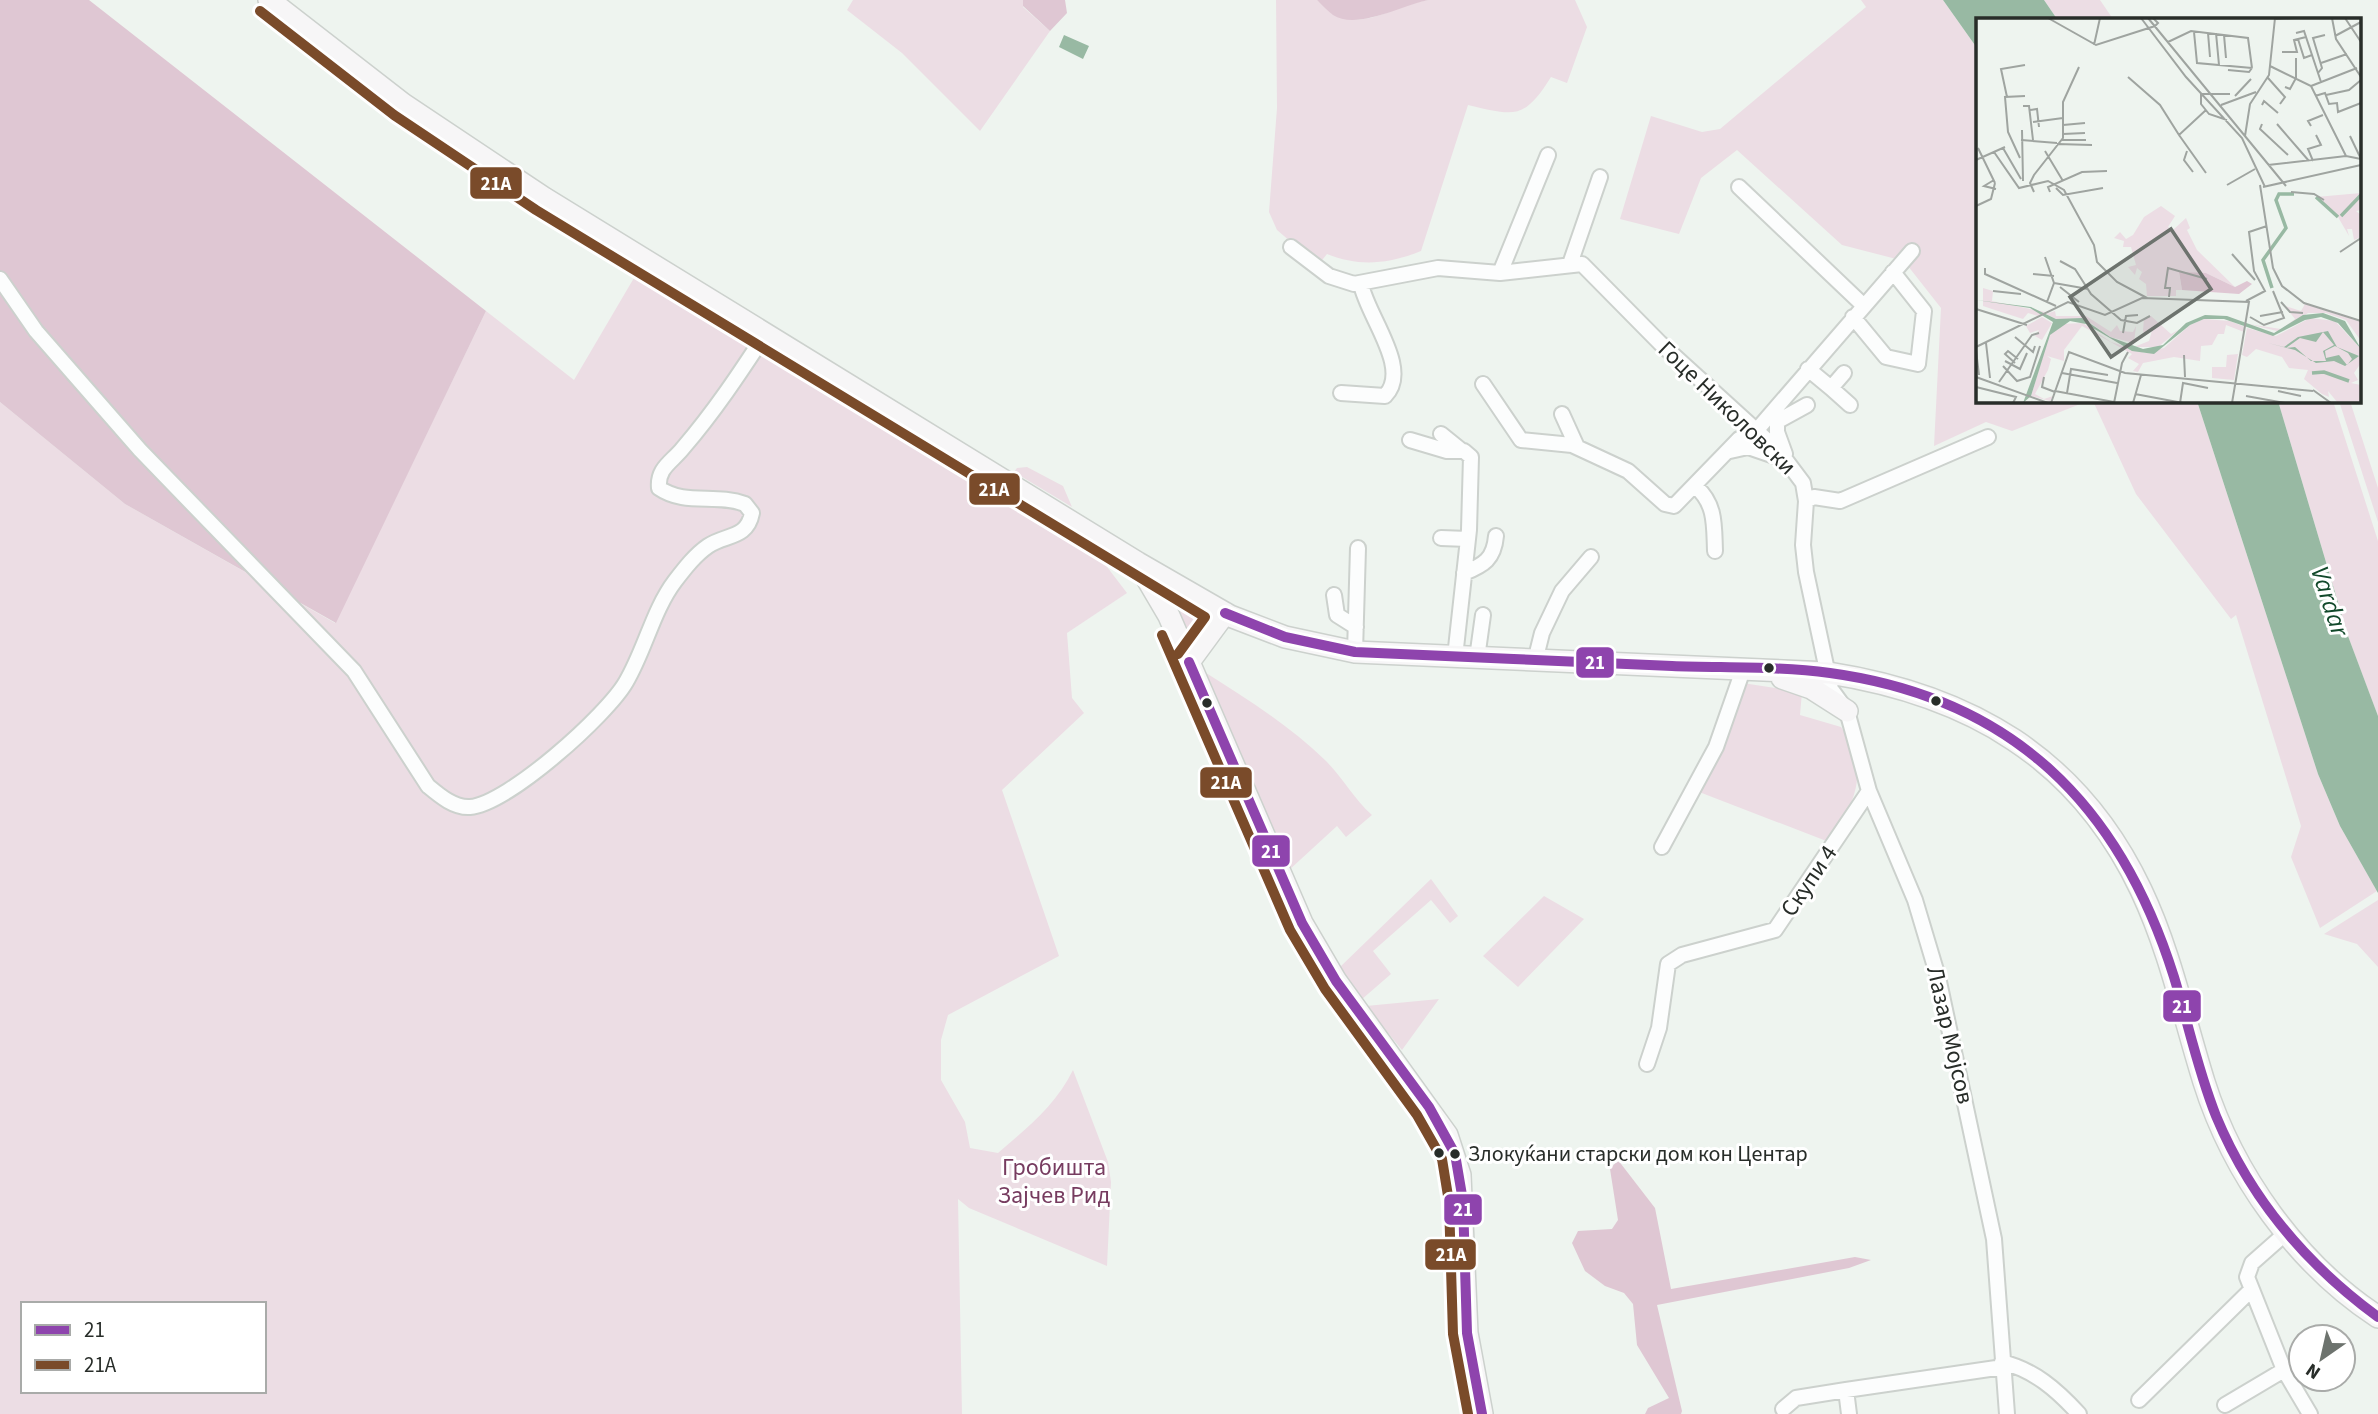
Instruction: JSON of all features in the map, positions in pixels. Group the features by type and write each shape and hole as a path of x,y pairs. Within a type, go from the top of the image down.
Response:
{"street":[{"path":"269,0 403,104 544,198 1225,614 1285,638 1355,652 1829,673 1921,693 1999,730 2053,772 2100,823 2129,867 2151,914 2205,1085 2244,1167 2286,1233 2330,1279 2378,1317"},
{"path":"1500,273 1548,155"},
{"path":"1291,247 1335,279 1361,285 1438,268 1500,273 1570,264 1600,177"},
{"path":"1739,187 1863,305"},
{"path":"1483,384 1521,440 1532,443 1562,442 1577,447 1636,476 1667,505 1679,504 1739,439 1756,431 1912,251"},
{"name":"Гоце Николовски","path":"1570,264 1579,263 1590,269 1660,343 1790,464 1802,483 1806,501 1804,558 1829,673"},
{"path":"1853,317 1886,357 1918,364 1924,311 1894,272"},
{"path":"0,279 36,331 140,450 354,671 429,786 444,800 467,808 485,805 509,793 597,718 625,685 673,584 710,544 738,536 750,524 751,513 745,504 720,499 671,496 659,488 658,479 667,463 680,452 719,405 766,333"},
{"path":"1341,393 1385,396 1394,377 1393,360 1367,307 1361,285"},
{"path":"1808,369 1850,405"},
{"path":"1831,388 1844,373"},
{"path":"1776,422 1807,405"},
{"path":"1777,407 1776,422 1782,448 1790,464"},
{"path":"1562,414 1577,447"},
{"path":"1441,434 1469,454 1471,461 1468,539 1455,657"},
{"path":"1806,501 1814,497 1840,501 1989,437"},
{"path":"1410,440 1438,455 1464,451"},
{"path":"1726,453 1741,447 1755,447 1790,464"},
{"path":"1696,487 1710,502 1715,551"},
{"path":"1464,573 1486,563 1492,556 1496,536"},
{"path":"1441,538 1468,539"},
{"path":"1355,652 1358,548"},
{"path":"1535,661 1542,633 1562,591 1591,557"},
{"path":"1138,563 1169,616 1302,923 1350,1002 1429,1107 1455,1154 1463,1201 1467,1333 1482,1414"},
{"path":"1334,595 1337,615 1356,627"},
{"path":"1189,662 1225,614"},
{"path":"1477,658 1483,615"},
{"path":"1749,668 1811,688 1847,711 1852,677"},
{"path":"1662,847 1716,747 1749,668"},
{"name":"Лазар Мојсов","path":"1829,673 1831,689 1847,711 1869,791 1915,900 1938,977 1994,1239 2007,1414"},
{"name":"Cкупи 4","path":"1647,1064 1659,1028 1668,964 1682,955 1775,930 1869,791"},
{"path":"2286,1233 2248,1269 2251,1290 2284,1370 2310,1414"},
{"path":"2139,1400 2251,1290"},
{"path":"1783,1409 1796,1398 2002,1364 2022,1367 2057,1390 2078,1414"},
{"path":"2225,1405 2284,1370"},
{"path":"1846,1390 1849,1414"}],"green space":[{"path":"853,0 1023,0 1023,7 1050,31 980,131 902,53 847,10"},
{"path":"1276,0 1317,0 1332,12 1346,18 1359,19 1372,18 1429,0 1575,0 1587,27 1567,83 1551,77 1533,101 1517,111 1497,111 1468,105 1421,251 1397,259 1374,262 1351,261 1327,254 1318,265 1277,230 1269,212 1277,108"},
{"path":"1861,0 1943,0 1976,47 1976,402 2085,402 2012,431 1986,422 1934,446 1941,308 1904,261 1842,245 1737,150 1701,178 1679,234 1620,219 1651,116 1702,132 1720,129 1866,7"},
{"path":"2044,0 2100,0 2112,18 2056,18"},
{"name":"Гробишта Зајчев Рид","path":"641,266 1101,559 1127,593 1067,633 1072,698 1084,713 1002,790 1059,956 948,1015 941,1040 941,1080 965,1122 970,1148 998,1153 1050,1105 1073,1070 1108,1162 1111,1182 1107,1266 969,1208 958,1199 962,1414 0,1414 0,402 125,504 335,623 486,311 574,380"},
{"path":"2093,402 2197,402 2318,774 2340,826 2377,891 2320,928 2291,857 2301,826 2236,615 2231,619 2136,494"},
{"path":"2278,402 2333,402 2378,541 2378,716 2348,636"},
{"path":"2339,402 2350,402 2378,488 2378,522"},
{"path":"1027,467 1063,486 1072,507 1014,472 1017,468"},
{"path":"1167,587 1207,615 1192,640"},
{"path":"1203,671 1267,713 1312,748 1372,815 1346,837 1337,826 1288,871"},
{"path":"1736,682 1802,692 1800,715 1841,727 1855,759 1856,787 1846,814 1829,842 1694,790"},
{"path":"1431,879 1458,916 1450,923 1431,900 1373,951 1391,974 1361,1000 1340,967"},
{"path":"1544,896 1584,919 1518,987 1483,956"},
{"path":"2378,900 2378,967 2357,944 2324,934"},
{"path":"1439,999 1402,1050 1366,1006"}],"shaded area":[{"path":"0,0 89,0 486,311 336,623 125,504 0,402"},
{"path":"1023,0 1065,0 1067,13 1050,31 1023,6"},
{"path":"1317,0 1429,0 1355,20 1333,15"},
{"path":"1618,1160 1655,1208 1671,1289 1855,1257 1871,1260 1849,1268 1657,1305 1682,1411 1681,1414 1645,1414 1648,1408 1669,1398 1637,1345 1633,1304 1624,1293 1605,1286 1585,1271 1572,1243 1578,1231 1612,1229 1618,1220 1610,1169"}],"water":[{"path":"1943,0 2044,0 2056,18 1976,18 1976,47"},
{"path":"1064,35 1089,46 1083,59 1059,47"},
{"name":"Vardar","path":"2197,402 2278,402 2348,636 2378,716 2378,893 2340,826 2318,774"}],"transit line":[{"name":"21A","path":"260,11 394,115 536,210 1205,617 1178,654"},
{"name":"21","path":"1225,613 1285,637 1355,652 1771,668 1830,673 1895,686 1953,707 2005,735 2050,770 2090,812 2123,860 2151,916 2174,977 2198,1064 2216,1116 2230,1146 2263,1202 2305,1252 2352,1297 2378,1317"},
{"name":"21A","path":"1162,635 1290,930 1325,989 1417,1115 1442,1159 1449,1202 1453,1334 1468,1414"},
{"name":"21","path":"1189,662 1302,923 1336,981 1429,1107 1455,1154 1463,1201 1467,1333 1482,1414"}],"place":[{"name":"Злокуќани старски дом кон Центар","path":"1455,1154"}]}
